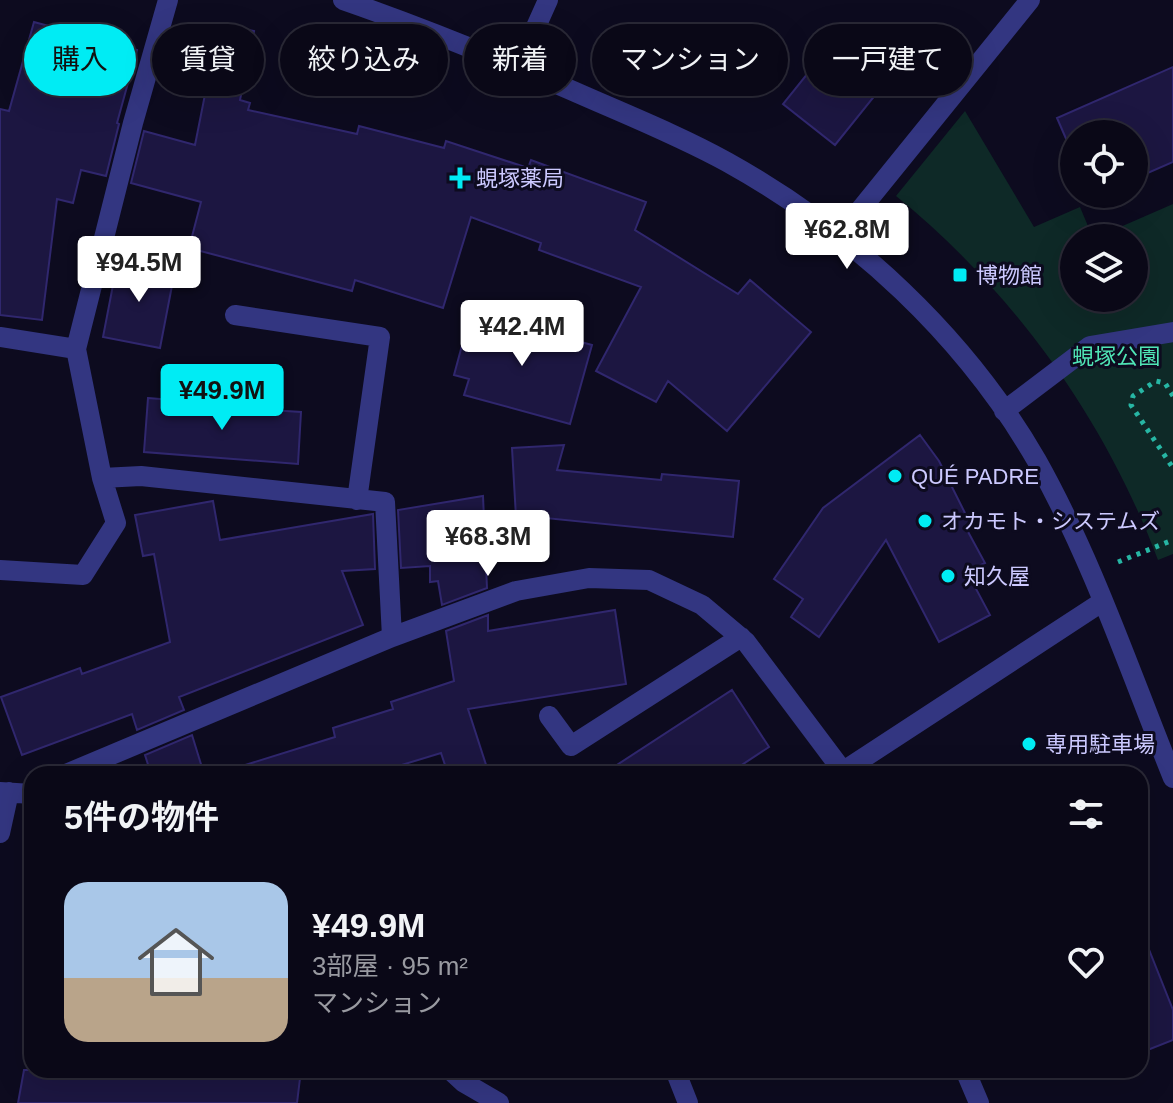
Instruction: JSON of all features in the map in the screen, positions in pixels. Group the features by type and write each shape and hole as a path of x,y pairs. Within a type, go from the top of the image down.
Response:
{"street":[{"path":"0,570 83,575 116,523 102,478 76,349 133,123 168,0"},
{"path":"343,0 464,44"},
{"path":"537,24 548,0"},
{"path":"839,236 1030,0"},
{"path":"576,92 671,134 780,193 839,236 923,311 965,358 1036,460 1065,515 1173,778"},
{"path":"235,315 380,337 357,500"},
{"path":"1004,411 1090,346 1173,332"},
{"path":"0,337 76,349"},
{"path":"102,478 141,476 385,502 392,637"},
{"path":"85,766 392,637 516,591 589,578 649,580 702,605 741,637 838,766"},
{"path":"854,766 1102,602"},
{"path":"549,716 571,746 741,637"},
{"path":"0,833 5,792"},
{"path":"457,1078 467,1103"},
{"path":"459,1078 499,1103"},
{"path":"678,1078 688,1103"},
{"path":"968,1078 979,1103"}],"path":[{"path":"1173,396 1165,383 1156,381 1133,396 1131,405 1173,468"},
{"path":"1144,552 1173,540"}],"green space":[{"name":"蜆塚公園","path":"965,111 1034,227 1080,208 1087,224 1060,224 1060,312 1148,312 1148,224 1127,224 1173,204 1173,554 1158,560 1111,457 1051,361 979,273 896,196"}],"building":[{"path":"24,58 24,96 124,96 106,176 81,170 73,203 57,199 42,320 0,315 0,109 9,111"},
{"path":"1173,67 1173,162 1148,173 1148,120 1060,120 1060,125 1057,118"},
{"path":"804,78 804,96 874,96 835,145 783,104"},
{"path":"205,96 241,96 240,100 250,103 248,110 357,134 359,126 444,148 446,141 528,168 531,160 646,202 635,230 738,294 750,280 811,332 727,431 668,381 656,402 596,371 641,287 539,250 541,243 471,217 443,308 355,280 352,291 189,248 201,202 131,183 144,131 195,145"},
{"path":"118,259 175,270 160,348 103,337"},
{"path":"471,312 592,345 570,424 464,395 469,379 454,375"},
{"path":"148,398 209,403 209,406 301,412 298,464 144,452"},
{"path":"920,435 939,461 971,525 966,528 985,563 967,572 990,615 939,642 886,540 819,637 791,617 803,599 774,579 823,508"},
{"path":"564,445 557,470 661,480 662,474 739,481 733,537 546,518 545,524 516,517 512,448"},
{"path":"483,496 487,588 442,605 438,581 430,582 430,566 401,568 398,510"},
{"path":"213,501 220,540 373,514 375,569 342,571 363,625 179,697 184,710 137,730 132,714 22,755 1,697 80,668 82,674 170,642 154,554 143,556 135,515"},
{"path":"615,610 626,684 468,709 486,766 445,766 441,753 398,766 242,766 335,737 333,728 393,709 391,702 454,681 446,631 488,615 488,631"},
{"path":"732,690 769,747 740,766 615,766"},
{"path":"192,735 202,766 148,766 145,755"},
{"path":"1148,947 1173,1010 1173,1040 1148,1050"},
{"path":"24,1070 24,1078 300,1078 297,1103 18,1103"}],"place":[{"name":"蜆塚薬局","path":"460,178"},
{"name":"博物館","path":"960,275"},
{"name":"QUÉ PADRE","path":"895,476"},
{"name":"オカモト・システムズ","path":"925,521"},
{"name":"知久屋","path":"948,576"},
{"name":"専用駐車場","path":"1029,744"}]}
